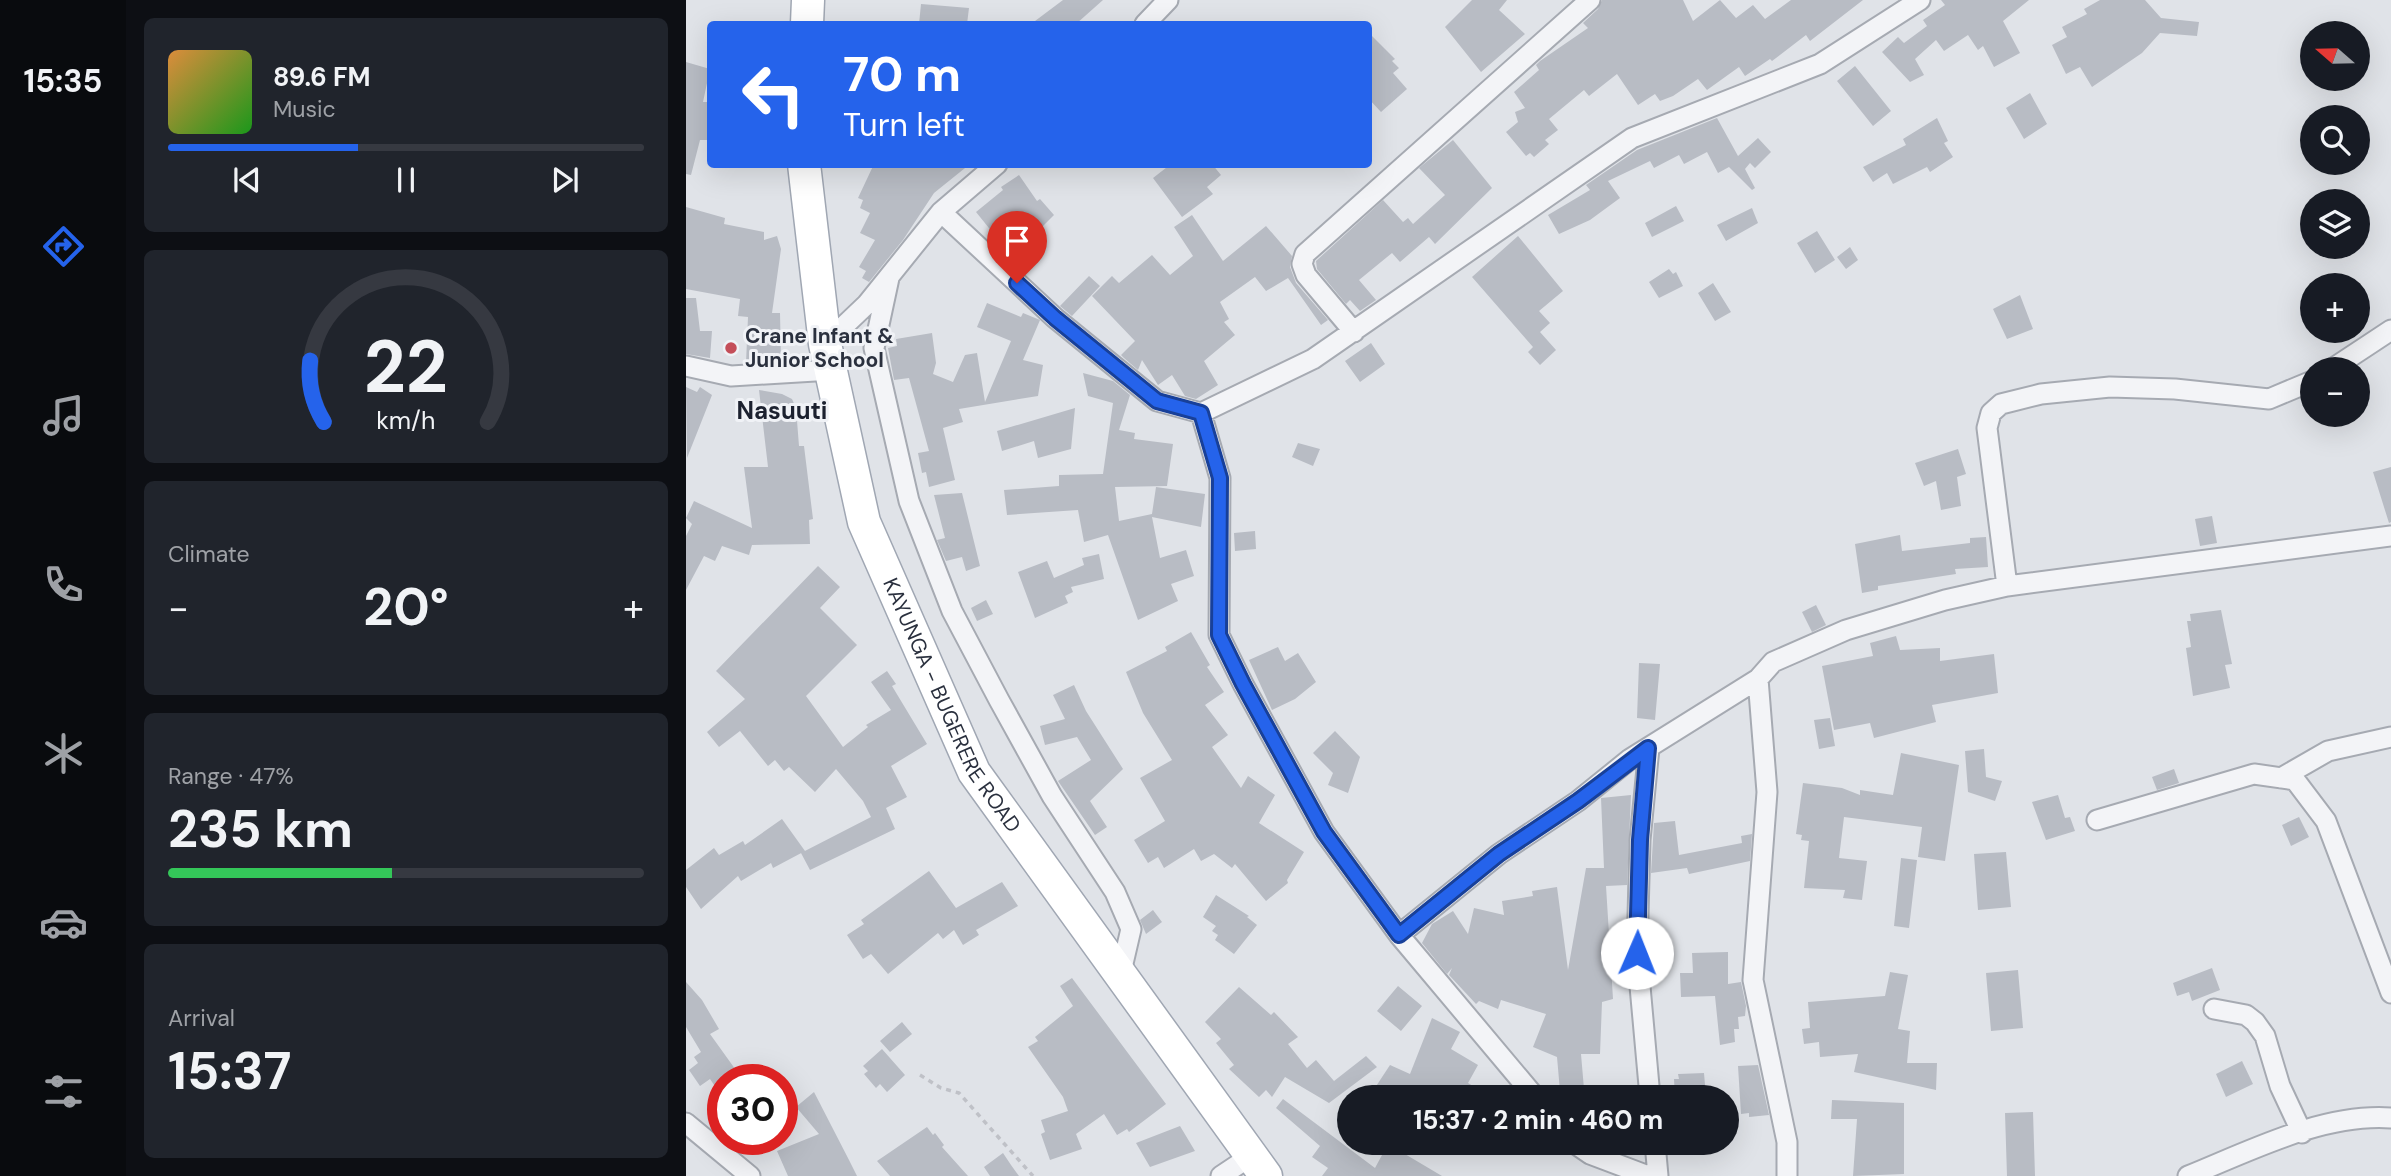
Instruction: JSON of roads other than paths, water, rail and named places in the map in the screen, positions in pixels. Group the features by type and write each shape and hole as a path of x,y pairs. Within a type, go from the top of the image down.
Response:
{"main road":[{"path":"807,21 808,0"},
{"name":"KAYUNGA - BUGERERE ROAD","path":"804,168 828,357 864,522 974,772 1122,972 1259,1166"}],"street":[{"path":"1148,21 1168,0"},
{"path":"1354,332 1306,275 1302,264 1304,254 1590,0"},
{"path":"941,212 1055,318 1157,401 1201,413 1313,359 1632,138 1819,64 1920,0"},
{"path":"686,366 732,376 828,357 941,212 992,168"},
{"path":"889,278 874,348 909,501 952,611 1052,796 1115,892 1131,929 1122,972"},
{"path":"2350,357 2391,330"},
{"path":"2007,586 1987,428 1991,413 2001,404 2041,394 2110,387 2175,389 2269,399 2300,387"},
{"path":"1201,413 1220,478 1219,635 1324,832 1399,935 1525,1085"},
{"path":"1399,935 1499,854 1578,801 1648,748 1758,679 1773,662 1846,631 1945,600 2007,586 2391,536"},
{"path":"1758,679 1767,792 1753,980 1787,1142 1787,1176"},
{"path":"2281,778 2328,751 2391,737"},
{"path":"1648,748 1640,840 1637,953 1649,1085"},
{"path":"2096,820 2254,775 2295,780 2326,821 2391,993"},
{"path":"2214,1009 2246,1014 2255,1022 2264,1036 2280,1086 2302,1133"},
{"path":"2188,1176 2302,1133 2371,1116 2391,1118"},
{"path":"686,1123 750,1176"},
{"path":"1593,1155 1648,1176"},
{"path":"1656,1155 1658,1176"},
{"path":"1222,1176 1259,1166"}],"place":[{"name":"Crane Infant & Junior School","path":"731,348"}],"district":[{"name":"Nasuuti","path":"782,410"}]}
